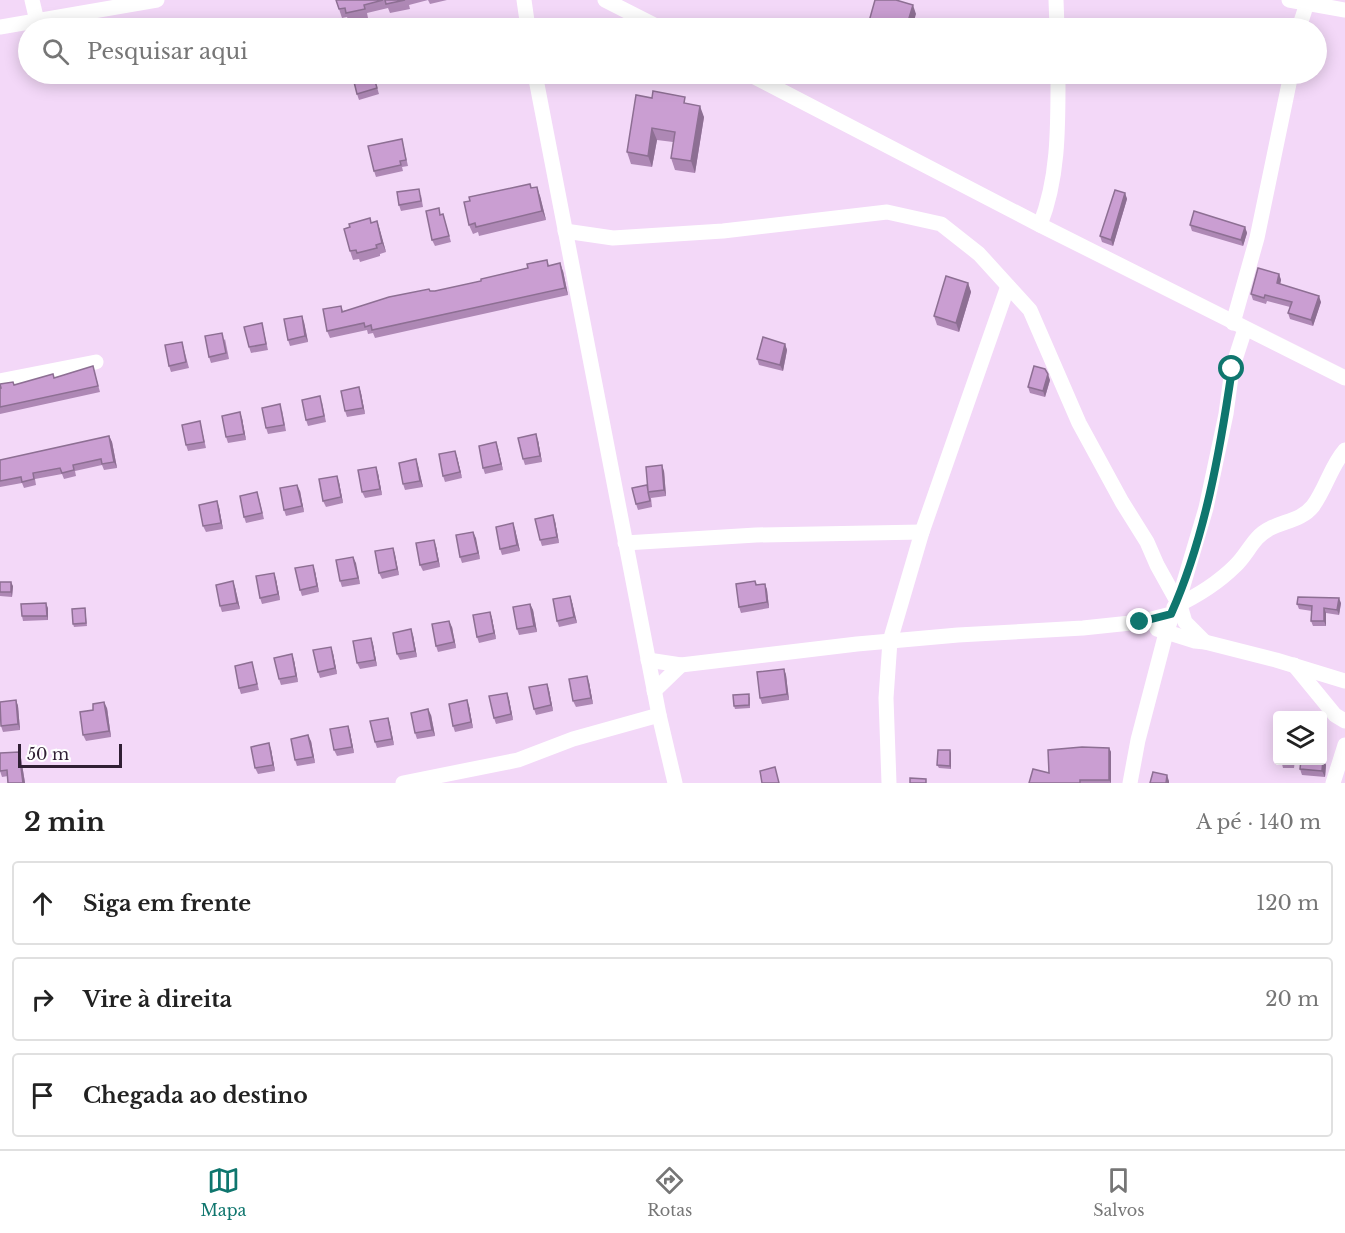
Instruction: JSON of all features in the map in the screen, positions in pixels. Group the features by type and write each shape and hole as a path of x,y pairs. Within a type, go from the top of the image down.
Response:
{"street":[{"path":"32,0 36,18"},
{"path":"54,18 157,0"},
{"path":"524,0 527,18"},
{"path":"605,0 640,18"},
{"path":"1056,0 1057,18"},
{"path":"1289,0 1345,10"},
{"path":"1302,18 1307,3"},
{"path":"0,27 18,24"},
{"path":"536,84 654,691 675,783"},
{"path":"768,84 1040,225 1345,378"},
{"path":"1040,225 1049,204 1057,150 1058,84"},
{"path":"1130,783 1138,740 1173,605 1182,589 1206,508 1226,414 1239,326 1289,84"},
{"path":"565,231 613,238 723,231 887,212 940,224 979,254 1030,310 1079,423 1122,502 1148,542 1173,605 1185,622 1205,642"},
{"path":"889,783 886,698 890,641 922,531 1008,286"},
{"path":"0,381 96,362"},
{"path":"648,660 681,665 890,641 1140,622 1194,597 1236,565 1259,536 1269,529 1304,515 1324,488 1339,457 1345,450"},
{"path":"626,543 756,535 922,531"},
{"path":"1140,622 1166,633 1294,665 1345,681"},
{"path":"654,691 681,665"},
{"path":"1294,665 1335,715 1345,721"},
{"path":"409,782 442,779 518,760 573,739 659,715"},
{"path":"1333,783 1345,745"}],"building":[{"path":"336,0 383,0 364,5 365,9 346,13 345,8 339,9"},
{"path":"385,0 405,0 386,4"},
{"path":"875,0 896,0 913,5 909,18 870,18"},
{"path":"354,84 376,84 377,88 357,94"},
{"path":"653,91 685,97 684,103 700,106 691,161 671,158 675,132 652,128 648,156 627,152 636,95 652,98"},
{"path":"402,139 406,160 400,161 401,165 374,171 368,146"},
{"path":"530,184 531,188 537,187 542,211 476,227 475,223 469,225 464,202 470,201 469,197"},
{"path":"419,189 421,201 399,205 397,192"},
{"path":"1115,190 1125,193 1111,240 1100,236"},
{"path":"439,208 449,236 432,240 426,211"},
{"path":"1194,211 1245,227 1241,240 1190,225"},
{"path":"370,218 371,223 377,221 382,243 376,245 377,248 357,253 356,250 350,251 344,229 350,227 349,224"},
{"path":"547,260 548,266 560,263 565,288 372,330 371,325 365,327 364,323 327,331 323,309 341,306 342,312 389,297 429,289 435,291 481,281 481,279 528,268 527,264"},
{"path":"1258,268 1279,274 1277,283 1319,296 1311,320 1288,313 1292,302 1251,294"},
{"path":"946,276 968,283 956,323 934,316"},
{"path":"302,316 305,336 288,340 284,319"},
{"path":"262,323 266,344 249,347 244,327"},
{"path":"222,333 226,353 209,357 205,336"},
{"path":"763,337 785,344 780,365 757,359"},
{"path":"182,342 186,362 169,366 165,345"},
{"path":"93,366 98,386 0,407 0,384 13,382 14,385 53,374 54,378"},
{"path":"1034,366 1045,369 1048,374 1043,391 1028,387"},
{"path":"359,387 363,408 345,411 341,391"},
{"path":"320,396 324,416 306,420 302,400"},
{"path":"280,404 284,425 266,428 262,408"},
{"path":"240,412 244,434 226,437 222,416"},
{"path":"200,421 204,442 186,445 182,425"},
{"path":"536,434 540,456 523,459 518,438"},
{"path":"109,436 114,462 102,464 101,459 73,465 74,470 62,473 60,468 33,473 34,479 22,482 21,477 0,481 0,460"},
{"path":"496,442 501,464 483,468 479,446"},
{"path":"455,451 460,472 443,476 439,454"},
{"path":"416,459 420,481 403,484 399,463"},
{"path":"662,465 664,490 648,492 650,501 636,504 632,488 647,485 648,491 646,467"},
{"path":"376,467 380,489 362,492 358,470"},
{"path":"337,476 341,497 323,501 319,479"},
{"path":"297,485 302,506 284,510 280,488"},
{"path":"257,492 262,513 244,517 240,496"},
{"path":"217,501 221,523 203,526 199,505"},
{"path":"553,515 557,537 540,540 535,519"},
{"path":"513,523 517,545 500,549 496,527"},
{"path":"473,532 478,553 460,557 456,535"},
{"path":"434,540 438,561 420,565 416,543"},
{"path":"393,548 397,569 379,573 375,551"},
{"path":"353,557 358,578 340,581 336,560"},
{"path":"313,565 317,586 300,590 295,568"},
{"path":"274,573 278,594 260,598 256,576"},
{"path":"233,581 237,603 220,606 216,585"},
{"path":"755,581 756,585 765,584 767,602 739,607 736,584"},
{"path":"0,582 11,582 11,592 0,592"},
{"path":"570,596 574,617 557,621 553,599"},
{"path":"1298,597 1339,598 1337,610 1324,608 1324,621 1311,621 1312,606 1297,604"},
{"path":"46,603 47,616 22,616 21,604"},
{"path":"530,604 534,626 517,629 513,607"},
{"path":"85,608 86,623 73,624 72,609"},
{"path":"490,612 494,633 477,637 473,615"},
{"path":"449,621 454,642 436,646 432,624"},
{"path":"411,629 415,651 397,654 393,633"},
{"path":"371,638 375,660 357,663 353,641"},
{"path":"331,647 335,668 318,672 313,650"},
{"path":"292,654 296,676 279,679 274,658"},
{"path":"252,662 257,684 239,688 235,666"},
{"path":"784,669 787,694 760,698 757,672"},
{"path":"587,676 591,698 573,701 569,679"},
{"path":"547,684 551,705 534,709 529,687"},
{"path":"507,693 511,714 494,718 489,696"},
{"path":"749,694 749,705 734,706 733,695"},
{"path":"16,700 18,724 1,726 0,702"},
{"path":"467,700 471,722 453,726 449,704"},
{"path":"104,702 109,731 83,735 80,712 93,710 93,704"},
{"path":"428,709 432,730 415,733 411,713"},
{"path":"388,718 392,739 375,742 370,721"},
{"path":"348,726 352,747 334,750 330,729"},
{"path":"308,735 313,757 295,760 291,739"},
{"path":"269,743 273,765 255,768 251,747"},
{"path":"1082,747 1109,748 1109,780 1080,780 1080,783 1029,783 1033,769 1049,773 1048,750"},
{"path":"938,750 950,750 950,766 937,765"},
{"path":"19,752 23,783 8,783 7,770 0,771 0,753"},
{"path":"1300,765 1323,765 1322,771 1300,769"},
{"path":"775,767 779,783 762,783 760,771"},
{"path":"1153,772 1167,775 1166,783 1150,783"},
{"path":"910,778 926,779 926,783 910,783"}],"route":[{"path":"1140,622 1171,614 1182,589 1206,508 1226,414 1232,369"}]}
